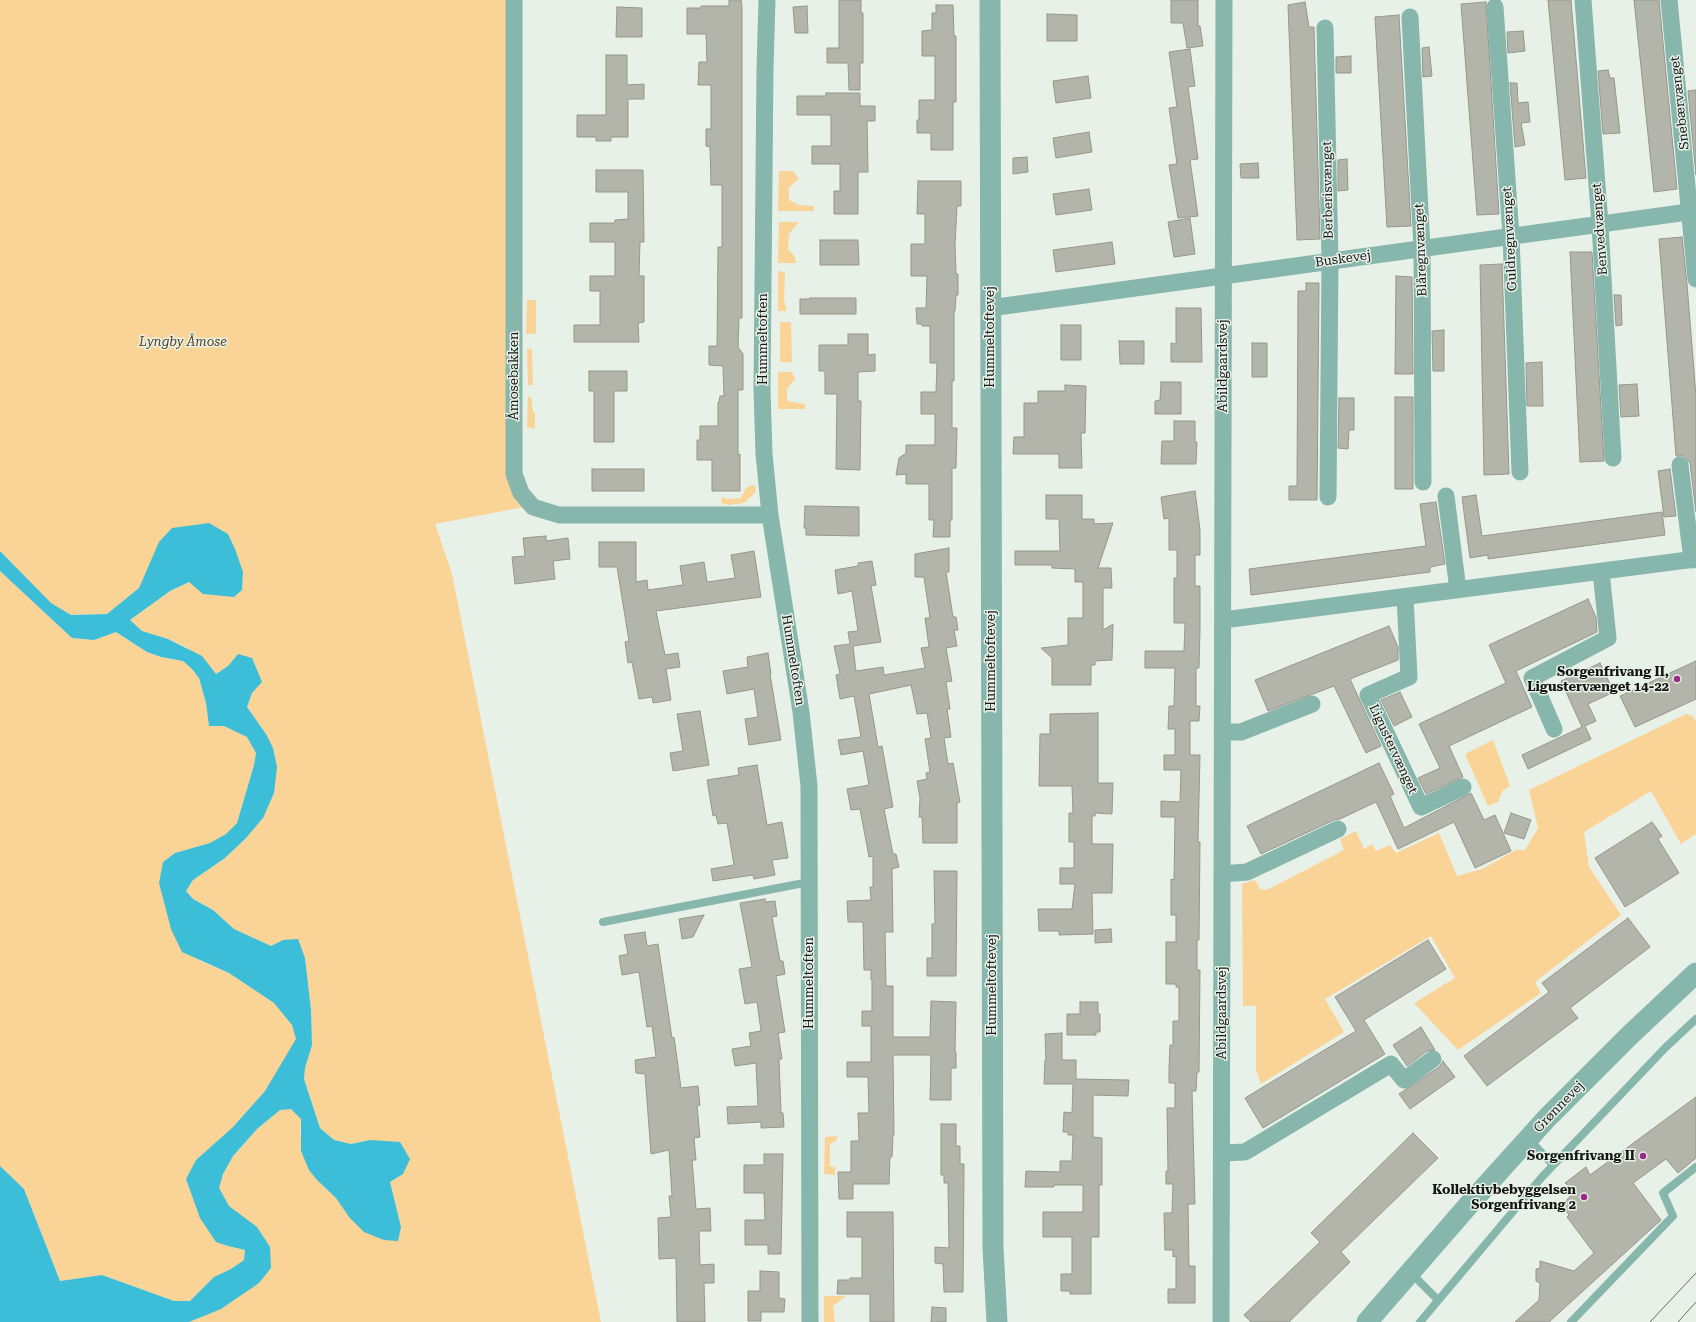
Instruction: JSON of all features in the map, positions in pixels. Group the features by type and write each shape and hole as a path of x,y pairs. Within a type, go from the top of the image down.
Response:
{"street":[{"name":"Åmosebakken","path":"514,0 514,474 522,493 533,507 559,515 770,515"},
{"name":"Hummeltoften","path":"767,0 764,76 762,390 764,454 770,515 791,644 809,786 810,1322"},
{"name":"Hummeltoftevej","path":"990,0 993,1248 997,1322"},
{"name":"Abildgaardsvej","path":"1221,1322 1224,0"},
{"name":"Benvedvænget","path":"1583,0 1600,224 1613,458"},
{"name":"Snebærvænget","path":"1669,0 1693,211 1696,279"},
{"name":"Guldregnvænget","path":"1495,7 1511,236 1520,472"},
{"name":"Blåregnvænget","path":"1410,17 1422,249 1423,482"},
{"name":"Berberisvænget","path":"1325,28 1330,261 1328,497"},
{"name":"Buskevej","path":"990,308 1693,211"},
{"path":"1223,620 1694,560 1680,465"},
{"path":"1446,496 1458,590"},
{"path":"1554,729 1532,678 1608,638 1601,572"},
{"name":"Ligustervænget","path":"1405,597 1409,677 1368,695 1421,807 1463,788"},
{"path":"1222,732 1241,732 1312,704"},
{"path":"1222,874 1247,872 1338,830"},
{"name":"Grønnevej","path":"1367,1322 1472,1200 1529,1138 1629,1036 1696,973"},
{"path":"1222,1152 1245,1152 1391,1064 1404,1080 1433,1059"}],"lane":[{"path":"603,922 809,882"},
{"path":"1420,1322 1553,1166 1666,1047 1696,1019"},
{"path":"1529,1138 1553,1166"},
{"path":"1571,1322 1673,1216 1663,1193 1696,1167"},
{"path":"1410,1272 1438,1300"}],"green space":[{"name":"Lyngby Åmose","path":"0,0 508,0 508,466 524,507 435,524 452,574 601,1322 189,1322 204,1316 259,1283 236,1212 229,1206 218,1188 223,1174 233,1156 257,1129 280,1110 291,1108 301,1119 300,1132 317,1180 336,1198 349,1217 401,1227 390,1182 403,1174 370,1140 351,1144 334,1140 320,1128 304,1079 305,1068 312,1045 311,1010 305,958 283,940 271,946 234,929 213,910 193,899 186,891 193,880 225,858 246,838 263,818 266,734 247,707 252,693 238,654 228,666 216,674 209,666 186,647 168,639 142,631 130,620 170,591 189,582 234,597 242,590 243,572 148,570 139,588 107,614 71,615 50,603 0,551"},
{"path":"779,171 793,171 799,179 789,187 789,200 799,205 814,206 814,211 778,211"},
{"path":"779,222 799,222 789,234 788,249 795,257 796,263 778,263"},
{"path":"778,271 785,272 784,300 787,311 778,311"},
{"path":"527,300 536,300 536,334 526,334"},
{"path":"780,322 791,322 792,362 780,362"},
{"path":"527,349 532,349 533,385 528,385"},
{"path":"778,372 792,372 795,379 787,389 787,401 805,404 805,409 778,409"},
{"path":"528,397 531,397 533,411 535,413 535,429 527,426"},
{"path":"752,485 756,487 755,493 744,503 729,505 721,503 722,497 728,499 741,498 746,488"},
{"path":"0,571 72,638 94,640 116,632 147,652 161,657 183,661 199,678 206,703 209,725 224,726 247,737 256,753 254,765 237,823 226,834 210,843 175,853 163,862 200,961 229,973 274,1003 292,1025 297,1039 265,1091 233,1127 196,1160 228,1246 245,1250 244,1260 231,1269 214,1277 190,1301 174,1301 102,1275 60,1281 24,1189 0,1166"},
{"path":"1686,714 1693,716 1696,722 1696,834 1681,844 1651,791 1584,832 1589,867 1621,915 1535,982 1541,993 1458,1050 1414,1003 1455,978 1431,936 1325,999 1344,1032 1261,1084 1256,1070 1256,1006 1243,1006 1242,884 1255,880 1260,889 1267,890 1344,850 1340,839 1356,831 1364,849 1372,844 1376,851 1390,845 1396,853 1439,833 1457,876 1482,869 1516,850 1525,850 1538,828 1529,790"},
{"path":"1493,740 1510,786 1503,790 1498,802 1488,806 1465,754"},
{"path":"837,1136 837,1140 830,1144 830,1166 835,1167 835,1175 824,1174 825,1137"},
{"path":"824,1296 846,1296 833,1306 835,1322 824,1322"}],"water":[{"path":"209,523 228,534 243,572 242,590 234,597 203,594 189,582 170,591 130,620 142,631 168,639 202,656 216,674 228,666 238,654 252,658 262,682 252,693 247,707 266,734 273,748 277,767 274,793 263,818 246,838 225,858 193,880 186,891 193,899 213,910 234,929 271,946 283,940 298,939 305,958 311,1010 312,1045 305,1068 304,1079 320,1128 334,1140 351,1144 370,1140 400,1142 410,1159 403,1174 390,1182 401,1227 398,1241 384,1240 364,1232 349,1217 336,1198 309,1170 301,1151 301,1119 291,1109 280,1110 257,1129 233,1156 223,1174 219,1188 229,1206 257,1227 270,1247 271,1268 259,1283 221,1309 189,1322 0,1322 0,1166 24,1189 60,1281 102,1275 174,1301 190,1301 214,1277 231,1269 244,1260 245,1250 216,1242 200,1218 186,1179 196,1160 233,1127 265,1091 296,1039 292,1025 274,1003 229,973 182,952 171,929 159,883 163,862 175,853 210,843 226,834 237,823 254,765 256,753 247,737 224,726 209,726 206,703 199,678 183,661 161,657 147,652 116,632 94,640 72,638 0,571 0,551 51,603 71,615 107,614 139,588 159,542 172,528"}],"building":[{"path":"729,0 741,0 742,6 742,318 739,318 738,347 743,354 743,390 738,390 738,455 740,454 740,491 712,491 712,460 697,460 697,440 700,440 700,426 718,426 718,402 720,396 724,396 723,366 709,365 709,346 717,346 718,247 722,247 722,185 711,185 710,147 706,146 706,129 711,129 711,85 698,85 699,62 707,62 706,34 687,34 687,8 701,8 701,6 729,6"},
{"path":"839,0 861,0 861,13 863,13 863,63 860,63 860,90 849,90 848,63 827,63 827,48 839,48"},
{"path":"1171,0 1198,0 1198,26 1200,26 1203,46 1187,48 1183,23 1171,23"},
{"path":"1548,0 1571,0 1586,178 1565,180"},
{"path":"1634,0 1659,0 1677,189 1654,192"},
{"path":"1305,2 1309,27 1314,27 1320,239 1297,240 1288,5"},
{"path":"1486,2 1499,214 1477,215 1461,4"},
{"path":"936,5 953,5 954,36 956,36 956,102 953,102 953,150 931,150 931,133 917,133 917,120 919,120 919,100 935,100 935,56 922,56 922,31 932,30 932,13 936,13"},
{"path":"807,6 808,33 795,33 793,7"},
{"path":"617,7 642,8 642,37 616,37"},
{"path":"1047,14 1077,15 1077,41 1047,41"},
{"path":"1399,15 1411,226 1387,227 1375,17"},
{"path":"1523,31 1525,51 1508,53 1507,32"},
{"path":"1429,47 1432,76 1423,77 1422,48"},
{"path":"1190,49 1195,86 1188,87 1198,159 1190,160 1198,216 1178,218 1169,165 1177,164 1169,108 1177,107 1169,52"},
{"path":"606,55 627,55 627,85 644,84 644,99 628,99 628,137 611,137 611,141 596,141 596,137 577,137 577,115 606,115"},
{"path":"1351,56 1351,73 1336,73 1336,57"},
{"path":"1608,70 1610,78 1614,78 1620,133 1603,134 1598,71"},
{"path":"1088,76 1091,98 1056,103 1053,81"},
{"path":"1510,83 1517,83 1518,103 1528,102 1530,122 1521,123 1525,145 1515,147"},
{"path":"1696,90 1696,175 1688,91"},
{"path":"826,93 860,93 860,106 875,106 875,121 867,121 868,172 858,172 858,214 834,214 834,191 840,191 840,164 812,164 812,146 831,146 831,115 797,115 797,96 826,96"},
{"path":"1089,132 1092,152 1056,158 1053,138"},
{"path":"1027,157 1028,172 1013,174 1013,158"},
{"path":"1347,159 1348,190 1338,191 1338,160"},
{"path":"1258,163 1259,178 1241,178 1240,164"},
{"path":"596,170 643,170 644,242 640,242 639,276 644,276 644,322 638,323 639,342 574,342 574,325 600,325 600,291 590,291 590,276 615,276 615,242 590,242 590,223 615,223 615,220 628,219 628,192 596,192"},
{"path":"918,181 961,181 961,206 957,206 955,245 956,274 958,274 958,295 956,295 954,311 952,428 957,428 956,468 952,468 952,520 950,520 950,537 933,537 934,520 929,520 929,484 906,484 906,474 896,475 899,458 906,453 906,445 935,445 935,414 921,414 921,392 936,392 937,363 930,363 930,326 922,326 922,324 917,324 916,308 926,308 927,276 911,276 911,244 925,244 925,214 917,214"},
{"path":"1089,189 1092,210 1056,215 1053,194"},
{"path":"1190,218 1195,254 1174,257 1168,222"},
{"path":"1682,237 1696,396 1696,512 1690,463 1684,456 1676,456 1659,239"},
{"path":"820,240 858,240 859,265 820,265"},
{"path":"1112,242 1115,264 1056,272 1053,250"},
{"path":"1570,252 1592,252 1604,461 1580,462"},
{"path":"1502,264 1509,474 1484,475 1480,265"},
{"path":"1396,276 1412,277 1413,374 1395,374"},
{"path":"1306,283 1319,283 1317,500 1289,500 1289,486 1297,486 1298,291 1306,291"},
{"path":"1614,295 1621,295 1622,325 1616,326"},
{"path":"856,298 856,314 800,314 800,299"},
{"path":"1176,308 1201,308 1202,362 1171,362 1171,343 1176,344"},
{"path":"1061,325 1081,325 1081,360 1061,360"},
{"path":"1444,330 1444,371 1433,371 1432,331"},
{"path":"848,334 868,334 868,355 875,354 875,371 858,372 858,401 861,401 860,470 836,469 837,394 825,394 825,371 819,371 819,345 848,345"},
{"path":"1119,341 1144,341 1144,364 1120,364"},
{"path":"1252,343 1267,343 1267,377 1252,377"},
{"path":"1542,362 1543,406 1527,406 1526,363"},
{"path":"589,371 627,371 627,391 614,391 614,442 594,442 594,391 589,391"},
{"path":"1161,382 1181,382 1181,414 1155,414 1155,401 1160,400"},
{"path":"1637,384 1639,416 1621,417 1619,385"},
{"path":"1065,385 1086,386 1085,433 1081,433 1082,468 1059,468 1059,454 1013,454 1014,437 1024,437 1024,403 1038,403 1038,391 1065,391"},
{"path":"1395,397 1413,397 1413,489 1395,489"},
{"path":"1339,398 1354,398 1354,430 1349,430 1348,449 1338,448"},
{"path":"1174,421 1195,421 1195,442 1197,442 1196,464 1161,464 1162,441 1174,441"},
{"path":"592,469 644,469 644,491 592,491"},
{"path":"1670,469 1676,516 1664,517 1658,471"},
{"path":"1195,491 1200,530 1200,555 1195,555 1195,586 1200,586 1199,668 1196,668 1196,706 1200,706 1199,721 1190,721 1190,755 1200,755 1198,842 1200,842 1199,940 1197,940 1197,970 1200,970 1199,1072 1197,1072 1196,1091 1192,1091 1195,1204 1188,1204 1189,1266 1195,1266 1195,1303 1168,1303 1168,1289 1176,1289 1176,1256 1173,1257 1173,1250 1165,1250 1164,1213 1172,1213 1173,1184 1166,1184 1166,1171 1168,1171 1167,1108 1175,1108 1175,1083 1169,1083 1169,1068 1170,1045 1173,1045 1173,1021 1179,1021 1179,987 1176,987 1176,984 1166,984 1166,942 1176,942 1176,915 1171,915 1171,879 1174,880 1175,817 1161,817 1161,801 1180,802 1181,770 1164,770 1164,755 1175,755 1175,729 1168,729 1169,706 1174,706 1175,668 1145,668 1145,651 1184,651 1185,623 1174,623 1174,578 1177,578 1177,550 1169,550 1169,518 1164,519 1161,497"},
{"path":"1046,495 1082,495 1082,519 1094,519 1094,524 1113,523 1098,568 1111,568 1112,588 1103,588 1103,630 1113,624 1112,660 1095,661 1095,665 1091,665 1091,685 1052,685 1052,658 1041,648 1068,645 1068,618 1083,618 1083,582 1075,582 1075,569 1052,568 1052,565 1015,565 1015,551 1060,551 1059,519 1046,519"},
{"path":"1476,495 1482,536 1662,512 1665,535 1488,559 1488,555 1470,558 1462,497"},
{"path":"1436,502 1445,564 1430,567 1430,572 1251,595 1249,569 1426,546 1420,504"},
{"path":"805,506 859,507 859,536 806,535 806,528 804,528"},
{"path":"546,536 546,541 568,538 570,559 553,561 555,579 515,584 512,557 525,556 523,538"},
{"path":"599,542 636,542 636,582 647,580 648,590 683,585 680,566 704,562 707,582 735,578 731,555 754,551 761,597 656,611 665,655 678,653 680,667 666,669 671,700 653,703 652,697 639,699 632,662 628,663 625,642 629,641 617,567 599,567"},
{"path":"949,548 949,572 946,572 953,617 956,617 958,630 954,630 957,646 946,648 952,681 946,682 950,709 947,709 951,737 944,738 948,764 953,763 960,802 957,803 957,843 923,843 922,817 919,817 920,798 917,781 927,779 926,773 930,772 925,739 931,738 927,713 917,714 911,685 869,694 878,747 882,746 893,807 884,809 893,854 896,854 899,867 892,869 893,932 885,932 886,986 893,986 893,1037 930,1037 931,1001 956,1002 956,1068 951,1068 951,1100 930,1100 931,1055 893,1055 894,1135 892,1157 890,1157 889,1184 853,1184 853,1199 839,1199 838,1172 851,1172 851,1141 859,1141 858,1113 869,1113 868,1077 847,1077 847,1062 871,1062 871,1026 862,1026 862,1011 872,1011 871,970 864,970 863,922 848,922 847,901 871,900 870,887 873,887 873,856 869,857 860,809 851,810 847,789 869,785 863,751 841,755 838,740 861,737 854,696 840,699 836,675 840,674 834,646 850,644 848,632 858,631 852,591 838,594 835,570 858,566 858,563 872,561 876,585 871,586 881,642 853,646 856,671 883,667 884,675 925,668 921,648 929,647 925,618 930,618 924,577 915,577 915,554"},
{"path":"1588,599 1596,617 1597,632 1516,671 1532,707 1449,746 1463,777 1426,794 1418,778 1440,768 1419,724 1506,683 1489,645"},
{"path":"1389,626 1398,647 1398,660 1350,679 1381,746 1366,753 1334,686 1268,711 1255,680"},
{"path":"768,653 781,740 749,745 745,719 758,717 754,689 727,694 723,671 748,667 747,657"},
{"name":"Sorgenfrivang II, Ligustervænget 14-22","path":"1696,661 1696,699 1635,727 1620,696"},
{"path":"1600,663 1614,692 1588,704 1596,721 1585,726 1591,739 1528,769 1522,755 1582,727 1561,681"},
{"path":"1400,692 1412,717 1394,726 1381,700"},
{"path":"700,711 709,765 673,771 670,753 683,751 677,714"},
{"path":"1098,713 1098,783 1113,783 1112,814 1095,813 1095,816 1092,816 1092,844 1113,844 1112,893 1092,893 1093,934 1059,935 1059,931 1039,931 1038,909 1072,909 1075,884 1060,884 1060,868 1074,868 1074,842 1069,842 1069,813 1073,813 1072,786 1039,786 1040,734 1050,734 1050,714"},
{"path":"1379,763 1394,794 1390,796 1404,828 1471,793 1484,820 1495,815 1511,851 1475,868 1454,822 1398,849 1376,802 1261,854 1247,826"},
{"path":"757,765 767,825 782,822 788,858 772,860 775,875 754,879 753,875 713,881 711,869 734,865 727,823 718,824 716,815 713,816 707,780 739,775 738,768"},
{"path":"1511,813 1531,820 1524,839 1504,833"},
{"path":"1652,822 1662,836 1658,839 1679,873 1625,907 1595,858"},
{"path":"934,871 957,871 956,976 927,976 927,958 932,958 932,924 935,924"},
{"path":"765,899 765,902 775,901 777,916 772,917 780,961 783,961 785,974 776,976 785,1032 778,1033 782,1059 779,1059 781,1113 783,1113 784,1127 761,1128 761,1122 728,1124 727,1107 758,1106 756,1063 735,1066 732,1049 751,1046 749,1033 761,1031 757,1002 745,1004 739,969 752,967 740,903"},
{"path":"704,915 693,937 682,939 679,919"},
{"path":"1628,918 1650,947 1570,1008 1578,1018 1487,1086 1464,1056 1549,992 1542,983"},
{"path":"1111,929 1112,942 1095,943 1095,930"},
{"path":"645,932 647,946 658,944 681,1088 698,1086 700,1105 697,1106 700,1137 694,1138 696,1160 692,1160 696,1209 710,1208 711,1231 699,1231 700,1265 714,1264 714,1283 704,1283 705,1322 677,1322 676,1258 659,1259 658,1218 671,1217 669,1196 672,1196 669,1150 651,1154 645,1074 636,1073 635,1060 656,1057 652,1026 647,1027 639,972 622,975 619,956 628,954 624,935"},
{"path":"1428,940 1446,969 1364,1020 1385,1054 1263,1128 1245,1098 1356,1031 1335,997"},
{"path":"1080,1002 1098,1002 1100,1032 1096,1032 1096,1035 1067,1035 1067,1014 1080,1014"},
{"path":"1421,1027 1435,1050 1427,1051 1407,1066 1393,1045"},
{"path":"1062,1033 1062,1060 1076,1060 1076,1079 1129,1080 1128,1096 1093,1095 1093,1137 1102,1138 1102,1185 1099,1185 1099,1237 1091,1237 1091,1294 1070,1294 1070,1291 1061,1291 1061,1274 1072,1274 1072,1237 1043,1237 1043,1212 1083,1212 1083,1185 1025,1187 1026,1171 1060,1172 1060,1161 1072,1161 1073,1135 1068,1135 1068,1132 1063,1132 1064,1112 1072,1113 1073,1084 1044,1084 1046,1060 1045,1034"},
{"path":"1443,1061 1455,1077 1410,1109 1399,1094 1439,1067"},
{"path":"1696,1097 1696,1158 1678,1173 1666,1159 1633,1183 1661,1220 1549,1322 1515,1322 1539,1300 1540,1283 1536,1281 1536,1269 1540,1268 1540,1261 1574,1271 1594,1253 1567,1217 1569,1215 1562,1205 1575,1191 1565,1183 1586,1167 1590,1175"},
{"path":"941,1124 956,1124 956,1146 960,1146 960,1164 964,1164 963,1292 944,1292 943,1264 935,1263 935,1247 949,1248 948,1183 944,1183 944,1175 941,1175"},
{"path":"1413,1133 1438,1158 1341,1252 1350,1262 1289,1322 1251,1322 1244,1315 1320,1242 1311,1233"},
{"path":"764,1154 783,1154 781,1254 768,1254 768,1245 745,1245 745,1220 765,1220 764,1193 744,1193 744,1165 764,1165"},
{"path":"847,1212 893,1212 894,1322 870,1322 870,1294 837,1294 838,1280 862,1278 862,1237 847,1237"},
{"path":"760,1271 779,1272 779,1298 785,1299 784,1312 761,1312 761,1321 748,1321 748,1291 760,1291"},
{"path":"932,1307 946,1308 946,1322 931,1322"}],"tram line":[{"path":"1650,1322 1696,1273"},
{"path":"1678,1322 1696,1302"}],"place":[{"name":"Sorgenfrivang II, Ligustervænget 14-22","path":"1677,679"},
{"name":"Sorgenfrivang II","path":"1643,1156"},
{"name":"Kollektivbebyggelsen Sorgenfrivang 2","path":"1584,1197"}]}
